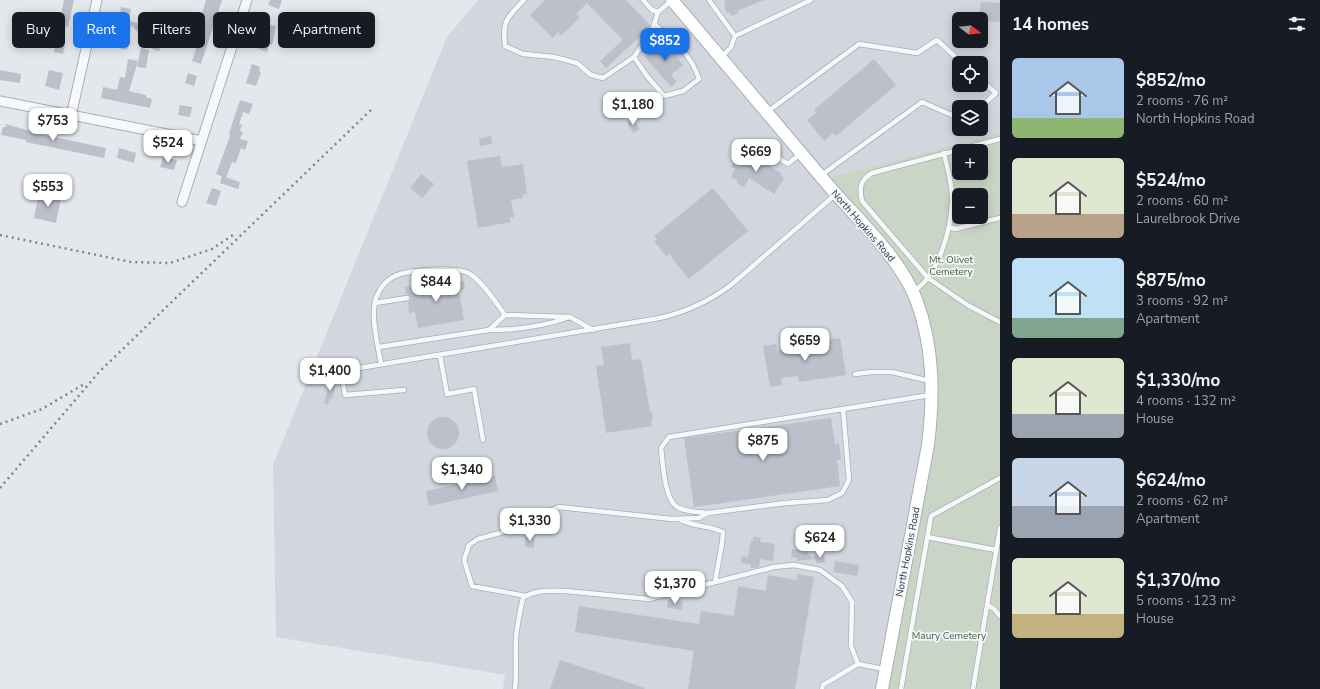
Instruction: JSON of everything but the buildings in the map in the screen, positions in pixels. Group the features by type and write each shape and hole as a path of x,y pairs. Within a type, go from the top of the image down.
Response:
{"main road":[{"name":"North Hopkins Road","path":"672,0 820,176 865,225 896,264 912,292 926,334 932,382 932,412 928,445 882,689"}],"street":[{"path":"72,116 97,0"},
{"path":"182,202 247,0"},
{"path":"0,101 202,141"}],"lane":[{"path":"524,0 507,17 503,30 505,46 523,54 554,57 578,63 591,75 603,78 634,58 655,25 658,12 672,0"},
{"path":"643,0 652,10 658,12"},
{"path":"709,0 735,36"},
{"path":"721,58 731,47 735,36 811,0"},
{"path":"634,58 664,96 683,91 699,79 695,65 671,37 655,25"},
{"path":"767,112 859,44 916,53 937,40 954,56"},
{"path":"988,86 996,93 988,100"},
{"path":"820,176 922,102 952,115"},
{"path":"1000,139 872,172 864,177 860,188 862,201 928,278 969,306 1000,322"},
{"path":"760,147 788,164 801,153"},
{"path":"912,292 921,286 928,278 936,264 949,227 952,200 944,153"},
{"path":"404,390 345,395 341,371 660,318 708,300 730,285 836,194"},
{"path":"949,227 955,229 1000,218"},
{"path":"381,364 373,313 375,303 380,290 394,276 401,273 456,269 464,270 476,279 505,315"},
{"path":"375,303 407,298"},
{"path":"489,330 505,315 570,317 593,330"},
{"path":"378,348 489,330 502,330 554,323 570,317"},
{"path":"440,355 447,394 474,389 483,440"},
{"path":"855,374 892,372 932,382"},
{"path":"843,409 849,480 842,494 828,500 792,502 708,513 696,512 677,507 668,494 660,448 669,437 843,409 932,395"},
{"path":"901,689 931,516 1000,478"},
{"path":"526,596 472,586 464,560 469,545 478,539 514,529 559,507 679,519 699,518 708,513"},
{"path":"679,519 685,523 714,528 723,532 715,582"},
{"path":"973,689 1000,528"},
{"path":"927,537 996,550"},
{"path":"515,689 517,674 517,626 523,598 534,592 559,591 649,599 774,567 794,565 820,570 842,586 852,602 851,646 858,664"},
{"path":"987,605 994,609 1000,616"},
{"path":"822,689 824,685 858,664 886,670"}],"shaded area":[{"path":"478,0 1000,0 1000,133 958,144 952,144 952,146 824,179 870,234 913,297 924,336 930,415 887,689 503,689 505,675 276,637 273,465 447,37"}],"green space":[{"name":"Mt. Olivet Cemetery","path":"1000,133 1000,689 887,689 916,515 930,375 913,297 893,264 824,179 952,146 952,180 988,180 988,144 958,144"}],"railway":[{"path":"0,488 100,371 372,109"},
{"path":"0,235 131,262 170,263 212,249 236,233"},
{"path":"0,424 42,409 86,383"}],"park label":[{"name":"Maury Cemetery","path":"949,636"}]}
